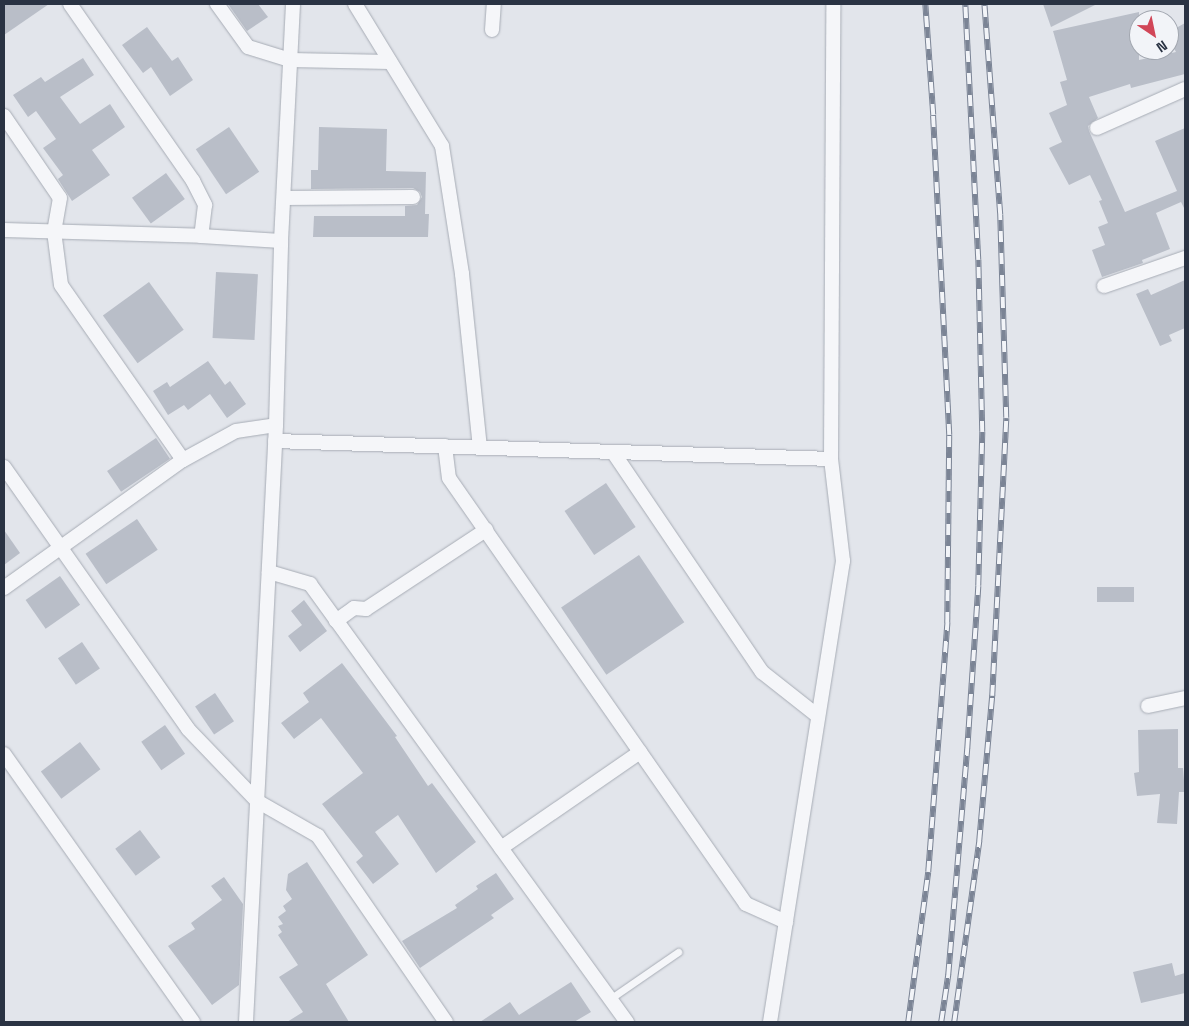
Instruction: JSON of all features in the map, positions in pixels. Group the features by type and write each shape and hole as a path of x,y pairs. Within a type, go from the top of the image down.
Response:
{"street":[{"path":"70,4 193,181 205,205 201,236"},
{"path":"217,4 248,47 290,60 390,62"},
{"path":"246,1022 276,425 293,4"},
{"path":"355,4 442,146 462,274 480,447"},
{"path":"492,30 494,4"},
{"path":"770,1022 843,561 831,459 833,4"},
{"path":"1097,128 1185,89"},
{"path":"4,116 60,198 54,232 61,285 183,460"},
{"path":"284,198 413,197"},
{"path":"4,230 201,236 282,241"},
{"path":"1104,286 1185,258"},
{"path":"4,588 183,460 236,432 276,425"},
{"path":"275,441 831,459"},
{"path":"445,446 449,478 746,904 786,922"},
{"path":"613,452 762,672 818,716"},
{"path":"4,467 188,729 257,801 318,836 446,1022"},
{"path":"336,621 354,608 366,609 486,530"},
{"path":"269,572 310,584 627,1022"},
{"path":"1148,706 1185,698"},
{"path":"501,848 640,752"},
{"path":"4,754 193,1022"}],"lane":[{"path":"610,999 678,952"}],"building":[{"path":"4,4 49,4 4,35"},
{"path":"228,4 258,4 268,17 247,31"},
{"path":"1043,4 1097,4 1051,27"},
{"path":"1129,14 1129,60 1179,60 1179,26 1185,23 1185,74 1131,88 1130,84 1089,97 1098,118 1088,126 1089,131 1125,212 1177,191 1155,141 1185,128 1185,210 1181,202 1156,213 1170,249 1142,260 1143,263 1102,277 1092,250 1105,245 1098,227 1108,223 1099,201 1102,200 1090,175 1069,185 1049,148 1062,142 1049,113 1067,105 1060,82 1067,80 1053,31"},
{"path":"147,27 172,61 178,57 193,80 170,96 151,67 143,73 122,45"},
{"path":"83,58 94,75 60,97 80,124 110,104 125,127 92,150 110,175 72,201 58,179 63,175 43,148 56,139 36,111 28,117 13,95 41,77 45,82"},
{"path":"229,127 259,172 226,194 196,149"},
{"path":"319,127 387,129 386,171 426,172 425,214 429,214 428,237 313,237 314,216 405,216 405,206 417,205 422,197 420,192 413,188 311,189 311,170 318,170"},
{"path":"166,173 185,199 151,224 132,198"},
{"path":"216,272 258,274 254,340 213,338"},
{"path":"1185,280 1185,328 1169,335 1172,341 1160,346 1136,294 1148,289 1151,295"},
{"path":"149,282 184,330 138,363 103,316"},
{"path":"208,361 225,385 230,381 246,404 227,418 210,394 188,410 184,405 168,415 153,391 167,382 170,387"},
{"path":"156,438 170,459 121,492 107,471"},
{"path":"606,483 636,527 594,555 565,511"},
{"path":"137,519 158,550 106,584 86,554"},
{"path":"4,530 20,553 4,565"},
{"path":"639,555 684,622 606,675 561,608"},
{"path":"60,576 80,605 46,629 26,600"},
{"path":"1097,587 1134,587 1134,602 1097,602"},
{"path":"304,600 327,631 300,652 288,636 302,625 291,611"},
{"path":"82,642 100,669 76,685 58,658"},
{"path":"342,663 397,736 395,737 428,786 432,783 476,842 436,873 398,815 375,832 399,864 373,884 356,862 363,856 322,804 363,773 321,718 294,739 281,723 309,702 303,693"},
{"path":"215,693 234,721 214,735 195,706"},
{"path":"165,725 185,754 161,770 141,742"},
{"path":"1178,729 1178,768 1183,768 1185,792 1179,792 1177,824 1157,823 1160,794 1137,796 1134,773 1139,772 1138,730"},
{"path":"80,742 100,769 61,799 41,771"},
{"path":"140,830 160,857 136,876 115,849"},
{"path":"307,862 368,955 326,984 349,1022 287,1022 303,1012 279,977 298,965 278,935 282,932 278,926 283,924 278,917 286,911 283,906 292,899 286,890 288,874"},
{"path":"496,873 514,899 491,915 494,918 420,968 402,941 457,908 455,905 478,889 476,886"},
{"path":"224,877 243,904 239,985 212,1005 168,946 195,929 191,923 222,900 211,886"},
{"path":"1172,963 1175,976 1185,973 1185,993 1141,1003 1133,972"},
{"path":"571,982 591,1012 574,1022 480,1022 510,1002 519,1015"}],"railway":[{"path":"908,1022 928,872 947,623 949,435 933,115 925,4"},
{"path":"941,1022 948,975 967,749 978,586 982,432 978,260 965,4"},
{"path":"954,1022 979,841 992,696 1006,418 1000,215 984,4"}]}
